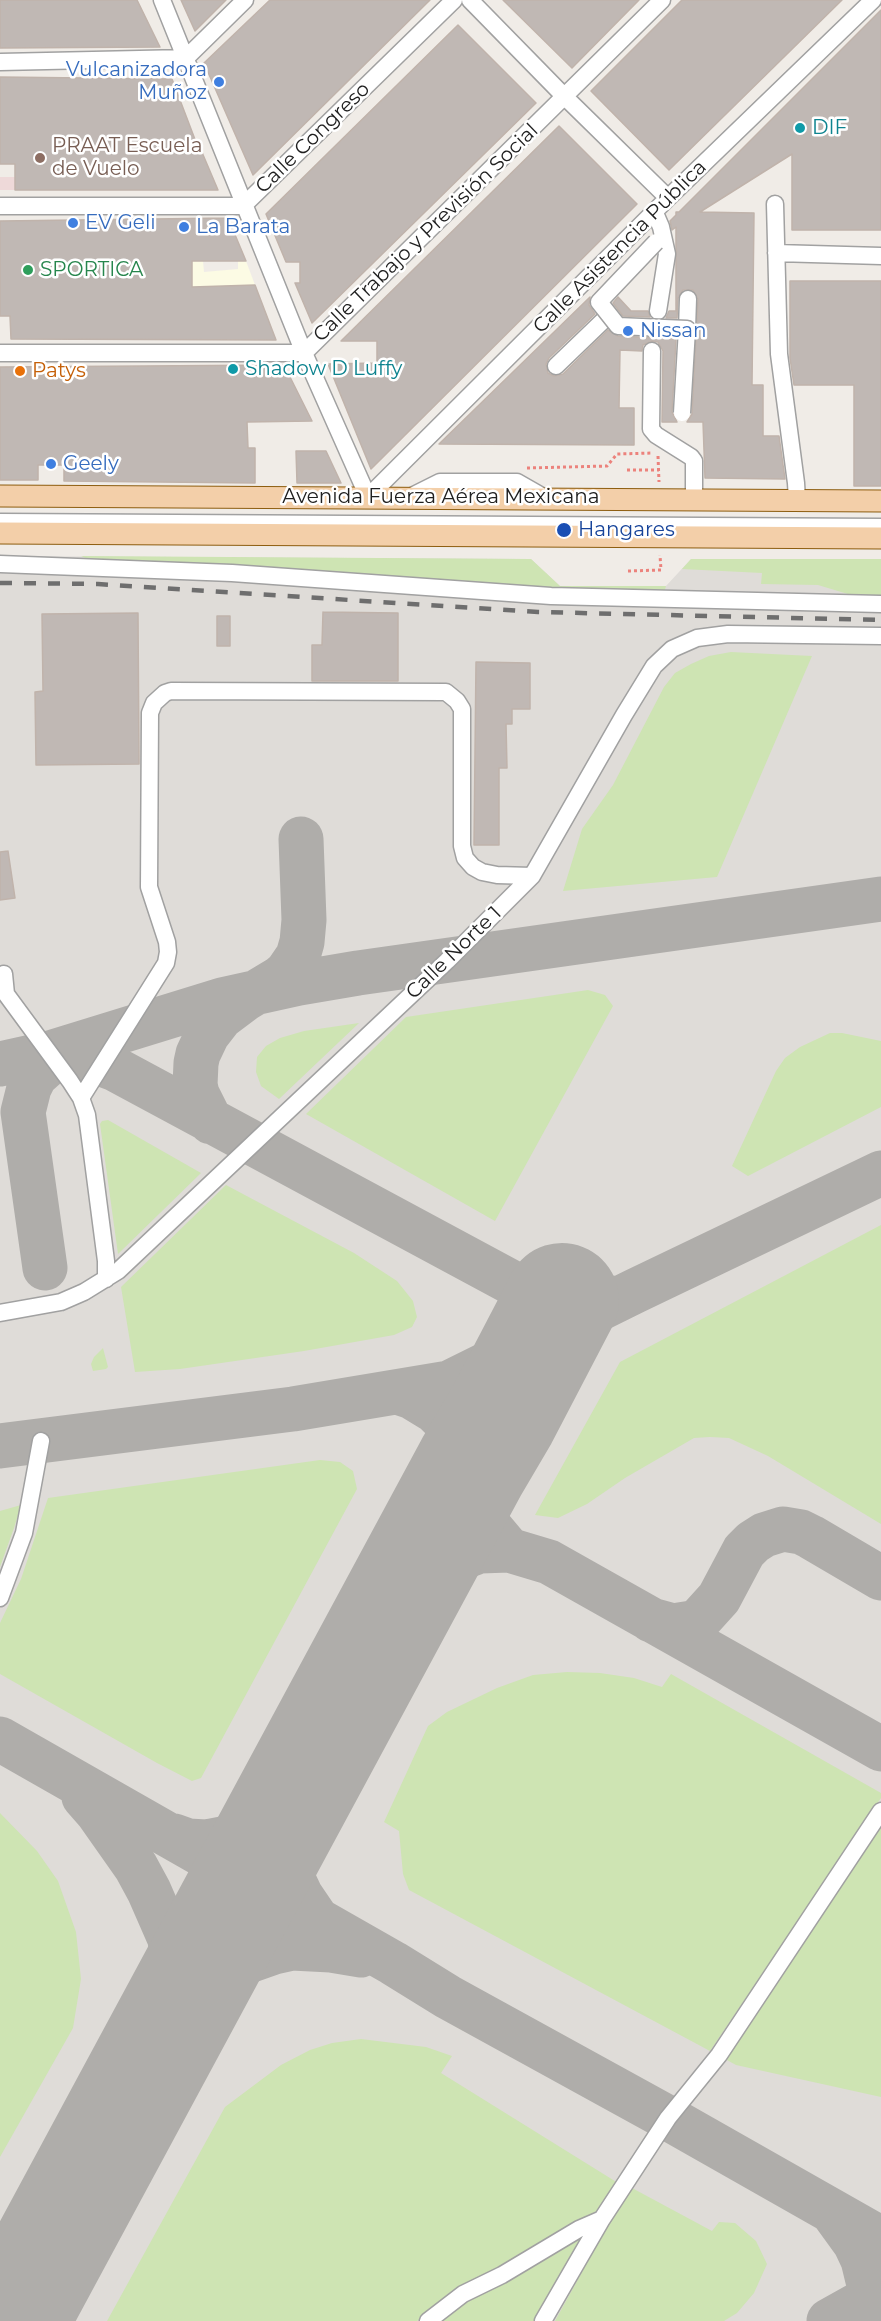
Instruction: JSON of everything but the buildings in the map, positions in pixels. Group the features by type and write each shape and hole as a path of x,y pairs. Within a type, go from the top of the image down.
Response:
{"main road":[{"name":"Avenida Fuerza Aérea Mexicana","path":"0,496 881,501"},
{"name":"Avenida Fuerza Aérea Mexicana","path":"0,533 881,538"}],"street":[{"path":"162,0 243,206 304,353 368,497"},
{"path":"0,62 186,58 245,0"},
{"name":"Calle Congreso","path":"0,206 243,206 454,0"},
{"path":"470,0 668,198"},
{"name":"Calle Trabajo y Previsión Social","path":"0,352 304,353 662,0"},
{"name":"Calle Asistencia Pública","path":"368,497 668,198 873,0"},
{"path":"775,204 778,354 797,500"},
{"path":"655,213 659,238 667,254 658,311"},
{"path":"659,238 599,302 618,326 687,329"},
{"path":"776,253 881,256"},
{"path":"682,413 688,299"},
{"path":"556,366 608,316"},
{"path":"652,351 651,429 656,435 692,457 694,461 694,499"},
{"path":"0,506 881,510"},
{"path":"0,522 881,527"},
{"path":"0,564 197,571 484,592 674,600 881,604"},
{"name":"Calle Norte 1","path":"0,1313 62,1302 106,1280 118,1271 447,961 532,876 654,666 672,649 697,638 728,634 881,636"},
{"path":"81,1098 166,963 167,942 149,887 150,713 154,703 165,693 171,691 446,692 457,700 462,709 462,846 465,858 473,867 482,872 532,876"},
{"path":"4,974 3,994 81,1098 87,1115 106,1262 106,1280"},
{"path":"0,1598 24,1533 41,1441"},
{"path":"543,2321 602,2219 668,2118 719,2055 881,1811"},
{"path":"428,2321 463,2294 502,2275 579,2229 602,2219"}],"path":[{"path":"527,468 607,466 617,454 658,452 658,470 627,470"},
{"path":"628,571 661,570 660,536"}],"shaded area":[{"path":"0,177 15,177 15,190 0,190"},
{"path":"192,261 203,261 204,272 238,269 238,261 246,261 255,285 192,287"},
{"path":"0,556 531,559 560,586 666,586 691,559 881,559 881,2321 0,2321"}],"green space":[{"path":"81,556 531,559 560,586 666,586 663,597 96,563"},
{"path":"691,559 881,559 881,601 871,601 818,585 761,584 762,573 682,569"},
{"path":"731,652 812,656 717,877 563,891 582,829 613,785 664,687 675,673 691,664 709,656"},
{"path":"588,990 605,995 613,1006 495,1221 306,1114 406,1017"},
{"path":"359,1023 279,1099 261,1086 256,1072 257,1057 266,1046 280,1038 304,1031"},
{"path":"830,1033 842,1033 881,1041 881,1107 748,1176 732,1166 776,1071 785,1058 800,1047"},
{"path":"108,1120 201,1173 118,1254 100,1124"},
{"path":"226,1185 354,1253 397,1281 413,1301 417,1317 412,1327 394,1335 304,1351 180,1369 135,1372 121,1287"},
{"path":"881,1225 881,1524 768,1456 729,1438 710,1437 694,1438 625,1478 587,1504 558,1518 535,1515 620,1362"},
{"path":"103,1348 108,1367 93,1371 91,1364 94,1357"},
{"path":"320,1460 340,1462 353,1471 357,1489 201,1778 192,1781 157,1763 0,1674 0,1623 21,1579 48,1498"},
{"path":"21,1505 14,1528 0,1567 0,1511"},
{"path":"567,1672 600,1673 634,1678 662,1687 671,1674 881,1793 881,1798 710,2051 409,1890 403,1874 399,1831 384,1822 428,1726 447,1712 497,1688 533,1675"},
{"path":"0,1813 37,1851 58,1881 76,1932 81,1979 73,2028 0,2157"},
{"path":"881,1824 881,2097 736,2065 725,2059"},
{"path":"361,2039 426,2047 452,2056 441,2073 618,2183 597,2211 537,2249 463,2286 417,2321 107,2321 225,2107 281,2065 310,2050 332,2043"},
{"path":"632,2188 712,2231 719,2222 735,2223 756,2241 767,2264 754,2293 737,2313 724,2321 555,2321 599,2241"},
{"path":"583,2235 537,2321 437,2321 496,2284"}],"taxiway":[{"path":"211,1122 195,1085 198,1054 207,1035 221,1017 280,978 298,956 304,920 301,839"},
{"path":"0,1064 50,1053 222,1000 299,983 881,899"},
{"path":"51,1056 80,1056 115,1069 520,1287 539,1295 576,1302 612,1298"},
{"path":"45,1268 23,1112 29,1088 35,1076 54,1059"},
{"path":"0,1446 293,1409 449,1383 881,1173"},
{"path":"509,1550 488,1525 479,1506 474,1482 477,1468 502,1415 518,1389 545,1355 564,1336"},
{"path":"400,1393 412,1397 435,1411 446,1422 455,1437 459,1448 458,1474 447,1513"},
{"path":"651,1620 673,1626 692,1623 700,1619 719,1598 744,1551 764,1535 783,1529 801,1532 881,1578"},
{"path":"391,1617 408,1594 433,1572 450,1562 480,1551 509,1550 549,1562 881,1749"},
{"path":"0,1739 393,1963 448,1997 881,2239"},
{"path":"174,1836 188,1841 206,1842 237,1836 251,1830 283,1807 316,1757"},
{"path":"305,1784 292,1821 289,1857 293,1879 301,1896 318,1921"},
{"path":"84,1797 136,1867 170,1939 174,1976 168,2012 140,2081"},
{"path":"168,2035 194,1996 220,1975 240,1964 292,1948 331,1950 361,1955"},
{"path":"834,2214 855,2243 863,2260 872,2297 871,2321"},
{"path":"829,2321 881,2292"}],"runway":[{"path":"11,2321 472,1466 502,1415 562,1300"}],"railway":[{"path":"0,583 98,584 538,612 881,620"}],"place":[{"name":"Vulcanizadora Muñoz","path":"219,82"},
{"name":"DIF","path":"800,128"},
{"name":"PRAAT Escuela de Vuelo","path":"40,158"},
{"name":"EV Geli","path":"73,223"},
{"name":"La Barata","path":"184,227"},
{"name":"SPORTICA","path":"28,270"},
{"name":"Nissan","path":"628,331"},
{"name":"Shadow D Luffy","path":"233,369"},
{"name":"Patys","path":"20,371"},
{"name":"Geely","path":"51,464"},
{"name":"Hangares","path":"564,530"}]}
